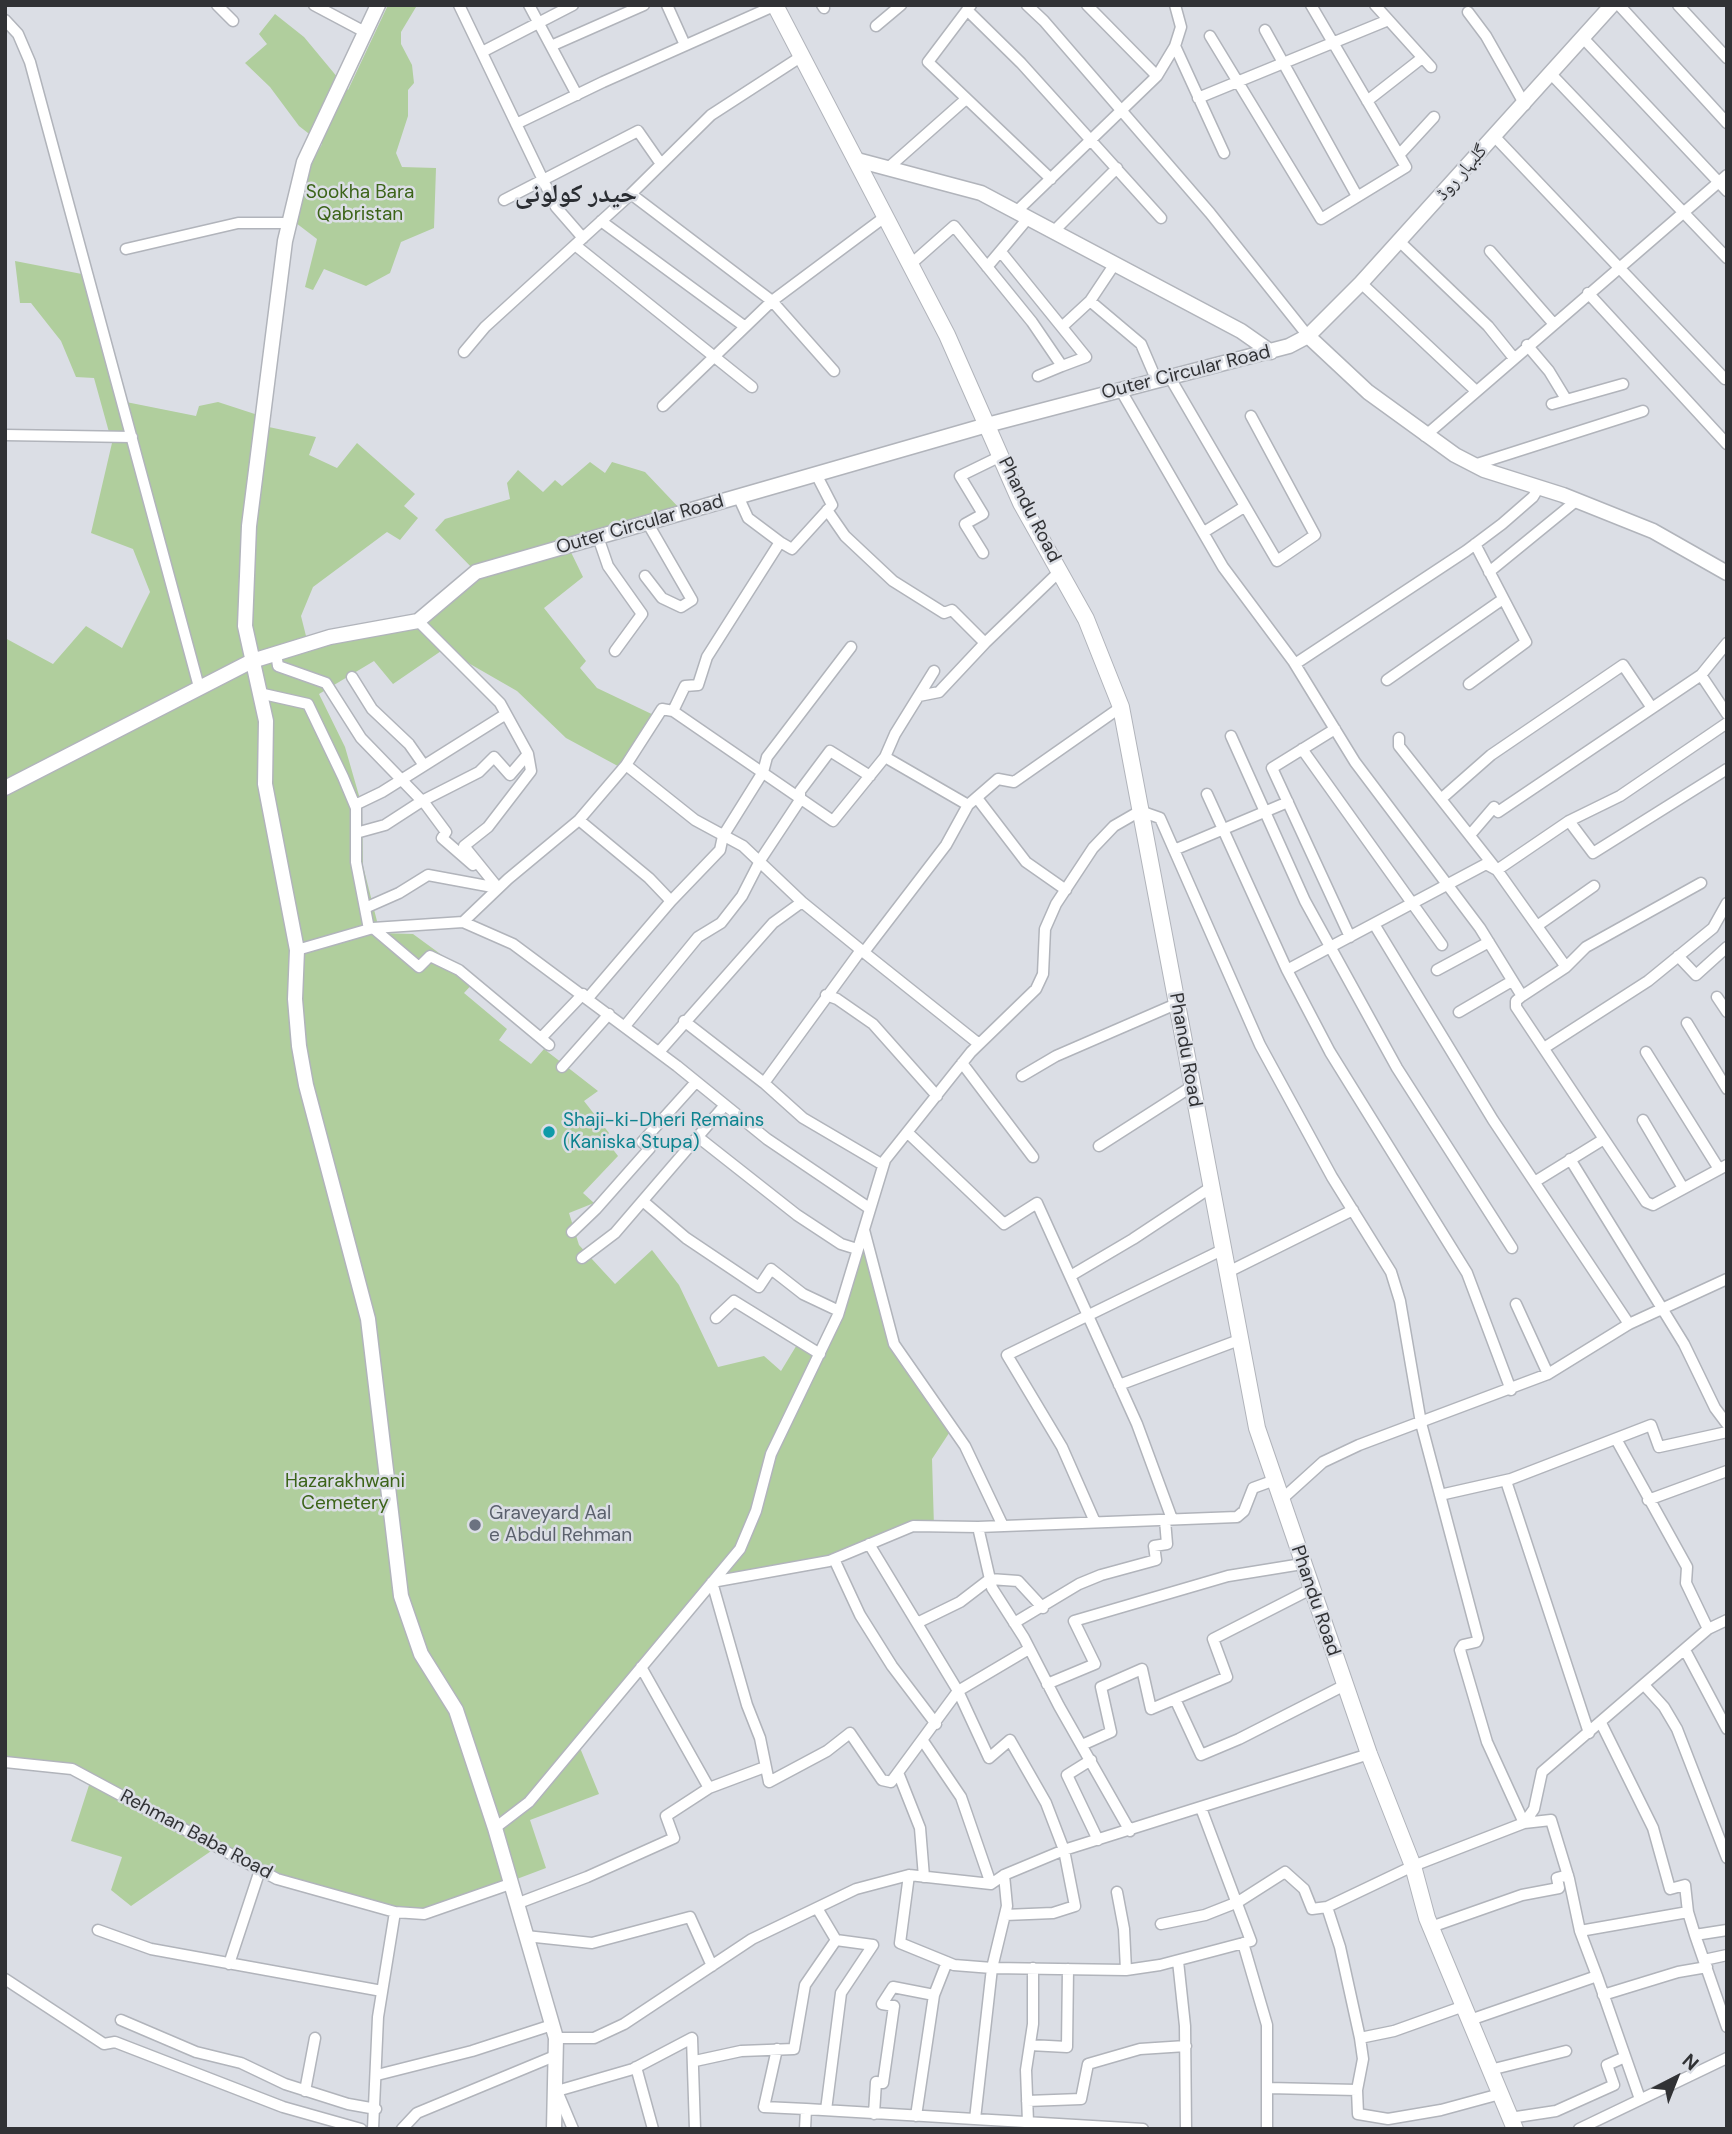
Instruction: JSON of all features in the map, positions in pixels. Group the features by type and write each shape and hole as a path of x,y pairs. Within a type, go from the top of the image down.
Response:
{"main road":[{"path":"377,5 363,31 334,103 304,162 289,223 249,526 245,625 266,722 265,784 297,950 295,999 299,1046 306,1085 369,1320 401,1596 421,1654 456,1710 495,1828 554,2032 557,2055 554,2129"},
{"name":"Phandu Road","path":"776,5 911,264 1021,503 1086,619 1121,707 1257,1428 1369,1754 1413,1866 1431,1927 1513,2123"},
{"name":"گلبہار روڈ","path":"1308,336 1361,283 1552,75 1612,5"},
{"path":"857,160 981,193 1241,331 1271,352"},
{"path":"1308,336 1368,392 1425,436 1474,465 1653,531 1727,573"},
{"name":"Outer Circular Road","path":"5,788 251,661 330,638 418,621 476,572 987,425 1271,352 1308,336"}],"street":[{"path":"217,5 233,21"},
{"path":"314,5 363,31"},
{"path":"460,5 556,207 579,241 752,387"},
{"path":"529,5 577,95"},
{"path":"482,52 573,5"},
{"path":"551,46 643,5"},
{"path":"667,5 685,45"},
{"path":"516,124 776,5"},
{"path":"876,26 901,5"},
{"path":"1027,5 1210,213 1308,336"},
{"path":"1087,5 1157,76"},
{"path":"987,268 1002,252 1023,214 1051,180 1157,76 1175,46 1181,27 1175,5"},
{"path":"1210,36 1321,219 1405,168 1311,5"},
{"path":"1375,5 1386,21 1431,67"},
{"path":"1619,5 1727,122"},
{"path":"1678,5 1727,58"},
{"path":"1051,180 928,62 969,8 1161,218"},
{"path":"1468,12 1486,36 1525,104"},
{"path":"5,20 18,34 30,62 199,687"},
{"path":"1198,98 1386,21"},
{"path":"1265,30 1357,196"},
{"path":"1425,436 1588,293 1683,213 1724,183 1584,39"},
{"path":"1175,46 1224,153"},
{"path":"464,352 485,327 631,194 711,115 802,57"},
{"path":"1367,101 1422,58"},
{"path":"1552,75 1727,258"},
{"path":"888,168 966,99"},
{"path":"1399,155 1434,117"},
{"path":"504,200 638,131 661,164"},
{"path":"1494,136 1725,379"},
{"path":"1054,231 1117,168"},
{"path":"631,194 772,301 834,371"},
{"path":"663,406 772,301 886,216"},
{"path":"601,221 744,326"},
{"path":"126,249 238,223 289,223"},
{"path":"911,264 954,226 1032,321 1062,366"},
{"path":"1399,241 1489,326 1513,357"},
{"path":"1490,251 1553,323"},
{"path":"1002,252 1064,326 1086,357 1038,376"},
{"path":"1064,326 1090,302 1114,265"},
{"path":"1361,283 1475,390"},
{"path":"1588,293 1727,444"},
{"path":"1090,302 1141,344 1278,561 1315,535 1251,416"},
{"path":"1527,345 1549,371 1566,399"},
{"path":"1552,404 1623,384"},
{"path":"1120,389 1223,566 1295,664 1355,762 1489,942 1522,996"},
{"path":"1474,465 1643,411"},
{"path":"5,435 132,437"},
{"path":"983,553 965,524 983,514 960,476 1001,456"},
{"path":"738,496 748,519 792,549 832,505 816,474"},
{"path":"1295,664 1475,544 1533,497 1539,487"},
{"path":"1489,572 1576,501"},
{"path":"1204,532 1244,508"},
{"path":"827,510 845,536 893,581 944,613 953,610 985,643"},
{"path":"645,576 662,598 681,607 692,600 647,522"},
{"path":"598,537 608,566 642,614 615,651"},
{"path":"673,711 685,686 698,685 707,657 780,542"},
{"path":"1469,684 1526,642 1475,544"},
{"path":"919,696 939,692 985,643 1060,571"},
{"path":"1387,680 1503,599"},
{"path":"418,621 500,703 532,763 531,771 488,827 464,846 498,888"},
{"path":"1470,835 1494,807 1498,811 1701,676 1727,643"},
{"path":"259,693 308,704 355,805 356,862 371,928 419,967 430,956 459,970 545,1041 720,850 723,836 764,772 767,757 851,646"},
{"path":"276,653 278,666 326,683 361,738 422,801 446,832 442,838 498,888"},
{"path":"1441,799 1491,755 1623,665 1652,708"},
{"path":"463,922 498,888 579,820 626,765 662,709 673,711 833,821 885,757 895,734 934,671"},
{"path":"1701,676 1727,714"},
{"path":"352,677 372,709 409,744 423,764"},
{"path":"764,1083 826,995 946,845 973,802 998,779 1014,782 1121,707"},
{"path":"355,805 506,714"},
{"path":"1497,870 1569,821 1620,796 1727,723"},
{"path":"1335,729 1272,768 1350,937"},
{"path":"1231,736 1305,901 1397,1068 1511,1248"},
{"path":"1399,738 1399,746 1497,870 1566,967"},
{"path":"1302,749 1442,945"},
{"path":"625,1026 698,937 721,922 742,896 760,860 800,800 800,790 830,751 870,776"},
{"path":"356,833 385,825 422,801 479,772 494,757 510,775 528,754"},
{"path":"885,757 973,802 1026,862 1066,890"},
{"path":"626,765 695,820 743,846 802,902 979,1045"},
{"path":"1569,821 1593,853 1727,769"},
{"path":"1207,794 1286,970 1330,1052 1466,1273 1511,1390"},
{"path":"1174,850 1288,802"},
{"path":"495,1828 529,1802 740,1549 756,1511 771,1454 839,1311 883,1165 962,1063 1036,989 1043,974 1045,929 1066,890 1094,848 1114,827 1140,811 1160,818 1260,1045 1391,1272 1400,1301 1422,1423 1478,1638 1476,1642 1463,1645 1460,1650 1487,1742 1524,1823"},
{"path":"579,820 649,878 671,901"},
{"path":"1286,970 1486,864 1497,870"},
{"path":"365,908 399,893 428,875 498,888"},
{"path":"1646,1052 1723,1167 1649,1205 1516,1007 1516,1001 1566,967 1586,947 1700,883"},
{"path":"1537,926 1594,886"},
{"path":"659,1052 773,923 802,902"},
{"path":"1544,1048 1593,1013 1629,993 1678,956 1713,928 1727,903"},
{"path":"297,950 371,928 463,922 513,944 659,1052 767,1139 869,1208"},
{"path":"1374,924 1447,1048 1629,1324"},
{"path":"1437,970 1489,942"},
{"path":"1678,956 1696,975 1727,947"},
{"path":"1459,1012 1512,981"},
{"path":"826,995 837,999 873,1024 937,1096"},
{"path":"1717,997 1727,1012"},
{"path":"1022,1076 1056,1056 1176,1003"},
{"path":"562,1067 609,1014"},
{"path":"684,1021 764,1083 803,1118 883,1165"},
{"path":"1687,1023 1727,1089"},
{"path":"962,1063 1033,1157"},
{"path":"572,1232 650,1148 642,1142 696,1082"},
{"path":"1099,1146 1191,1087"},
{"path":"582,1258 615,1233 644,1202 725,1105"},
{"path":"1643,1121 1683,1188"},
{"path":"908,1133 1004,1224 1037,1203 1072,1275 1119,1385 1168,1519 1167,1544 1154,1546 1156,1560 1090,1579 1014,1623"},
{"path":"698,1137 797,1215 841,1244 857,1250"},
{"path":"1536,1181 1604,1139"},
{"path":"1570,1159 1684,1344 1715,1408 1727,1424"},
{"path":"1072,1275 1210,1188"},
{"path":"644,1202 687,1238 760,1287 771,1269 803,1294 839,1311"},
{"path":"1226,1273 1353,1210"},
{"path":"863,1227 894,1345 965,1446 1003,1526"},
{"path":"1095,1522 1062,1447 1007,1355 1088,1313 1222,1250"},
{"path":"1281,1500 1323,1462 1548,1374 1629,1324 1723,1281 1727,1295"},
{"path":"716,1318 734,1301 820,1354"},
{"path":"1516,1304 1548,1374"},
{"path":"1119,1385 1240,1339"},
{"path":"1440,1495 1506,1481 1651,1425 1659,1447 1727,1432"},
{"path":"1615,1439 1687,1567 1686,1583 1708,1629"},
{"path":"1648,1500 1727,1471"},
{"path":"712,1581 834,1559 913,1526 978,1527 1237,1517 1244,1511 1253,1488 1275,1480"},
{"path":"1506,1481 1589,1733"},
{"path":"978,1527 992,1588 1130,1830"},
{"path":"869,1544 958,1690 989,1758 1010,1740 1046,1803 1063,1850 1075,1906 1053,1913 1005,1915"},
{"path":"834,1559 860,1615 892,1667 936,1724"},
{"path":"1047,1684 1095,1664 1074,1620 1228,1576 1302,1564"},
{"path":"917,1623 960,1602 990,1579 1018,1581 1042,1608"},
{"path":"712,1581 747,1705 760,1738 769,1782 827,1751 850,1733 882,1780 891,1782 936,1724 958,1690 1029,1649"},
{"path":"1082,1745 1111,1732 1101,1687 1142,1669 1151,1709 1227,1677 1213,1639 1311,1588"},
{"path":"1524,1823 1534,1809 1542,1772 1708,1629 1727,1620"},
{"path":"1685,1650 1723,1713 1727,1730"},
{"path":"641,1667 709,1788"},
{"path":"1175,1699 1201,1755 1239,1739 1345,1685"},
{"path":"1645,1686 1664,1707 1676,1729 1727,1858"},
{"path":"1601,1723 1653,1828 1670,1889 1685,1885 1688,1912 1727,2026"},
{"path":"923,1741 961,1797 990,1885"},
{"path":"377,2075 554,2032 594,2038 624,2025 752,1939 856,1889 909,1875 990,1885 1004,1875 1063,1850 1369,1754"},
{"path":"1091,1760 1067,1775 1098,1840"},
{"name":"Rehman Baba Road","path":"5,1762 72,1769 277,1879 395,1912 424,1914 510,1884"},
{"path":"516,1904 587,1877 674,1838 666,1816 709,1788 765,1767"},
{"path":"899,1774 920,1828 924,1877"},
{"path":"909,1875 900,1943 947,1962 992,1968 1126,1970 1178,1961 1251,1941 1201,1808"},
{"path":"1161,1924 1205,1915 1238,1902 1285,1872 1304,1889 1312,1909 1327,1907 1413,1866 1524,1823 1550,1820 1568,1875 1580,1931 1640,2099"},
{"path":"229,1964 260,1870"},
{"path":"975,2119 992,1968 1007,1906 1004,1875"},
{"path":"1431,1927 1522,1895 1559,1888 1557,1878 1568,1875"},
{"path":"1117,1892 1124,1929 1126,1970"},
{"path":"1327,1907 1340,1947 1360,2038 1363,2059 1357,2090 1358,2113 1388,2119 1441,2110 1500,2094"},
{"path":"817,1908 836,1940"},
{"path":"373,2129 376,2109 378,2017 395,1912"},
{"path":"1580,1931 1688,1912"},
{"path":"526,1936 592,1943 690,1917 712,1966"},
{"path":"98,1930 151,1949 382,1991"},
{"path":"1695,1935 1727,1930"},
{"path":"695,2061 741,2051 794,2049 805,1985 836,1940"},
{"path":"826,2110 841,1993 873,1945 836,1940"},
{"path":"1243,1943 1267,2025 1267,2129"},
{"path":"1603,1995 1727,1955"},
{"path":"1178,1961 1186,2046 1186,2129"},
{"path":"923,2129 919,2117 934,1995 947,1962"},
{"path":"1028,2122 1026,2070 1030,2045 1033,1968"},
{"path":"1030,2045 1068,2047 1068,1969"},
{"path":"1360,2038 1467,2013 1597,1976"},
{"path":"5,1979 104,2044 115,2042 329,2124 361,2129"},
{"path":"874,2114 876,2082 883,2083 894,2006 882,2004 893,1987 934,1995"},
{"path":"121,2020 196,2052 241,2063 305,2091 376,2109"},
{"path":"305,2091 315,2038"},
{"path":"573,2129 557,2091 585,2085 636,2067 692,2038 695,2061 695,2129"},
{"path":"1027,2101 1081,2099 1087,2064 1140,2049 1186,2046"},
{"path":"777,2049 764,2107 975,2119 1009,2124 1028,2122 1143,2129"},
{"path":"1490,2070 1566,2051"},
{"path":"402,2129 417,2113 557,2055"},
{"path":"1513,2123 1556,2111 1614,2085 1607,2065 1625,2057"},
{"path":"1579,2129 1727,2058"},
{"path":"636,2067 653,2129"},
{"path":"1268,2088 1357,2090"},
{"path":"805,2129 806,2109"}],"green space":[{"name":"Sookha Bara Qabristan","path":"388,5 416,7 401,32 401,44 412,65 414,83 408,90 408,116 396,153 402,167 436,168 434,228 401,242 390,273 366,286 324,269 313,290 305,287 317,239 296,223 307,171 322,144 299,126 270,87 245,63 267,44 259,34 275,14 304,37 348,90"},
{"name":"Hazarakhwani Cemetery","path":"15,261 87,275 121,401 196,416 199,406 218,402 264,417 264,426 316,437 309,455 337,468 357,443 415,494 404,506 418,518 400,540 387,532 313,587 301,616 308,644 418,621 476,572 435,530 445,519 510,499 507,483 518,470 543,492 555,480 562,486 590,462 605,473 612,462 645,472 683,512 568,546 583,577 544,608 586,661 580,668 597,688 660,718 627,771 566,738 517,691 444,649 393,684 374,661 319,694 345,747 362,806 363,866 380,933 413,934 476,980 464,993 507,1029 499,1040 531,1064 544,1049 598,1091 584,1101 609,1133 605,1139 618,1156 583,1193 594,1203 569,1213 579,1245 615,1284 652,1250 679,1285 718,1367 764,1356 781,1371 798,1343 817,1358 863,1227 894,1344 953,1427 932,1459 934,1527 913,1526 829,1561 712,1582 578,1743 599,1794 530,1820 546,1868 424,1914 277,1879 217,1847 131,1906 111,1890 122,1857 71,1841 91,1779 72,1769 5,1762 5,638 53,664 86,626 122,648 150,592 133,549 91,533 112,443 94,378 76,377 61,341 31,303 20,303"}],"place":[{"name":"Shaji-ki-Dheri Remains (Kaniska Stupa)","path":"549,1132"},
{"name":"Graveyard Aal e Abdul Rehman","path":"475,1525"}],"district":[{"name":"حیدر کولونی","path":"576,195"}]}
